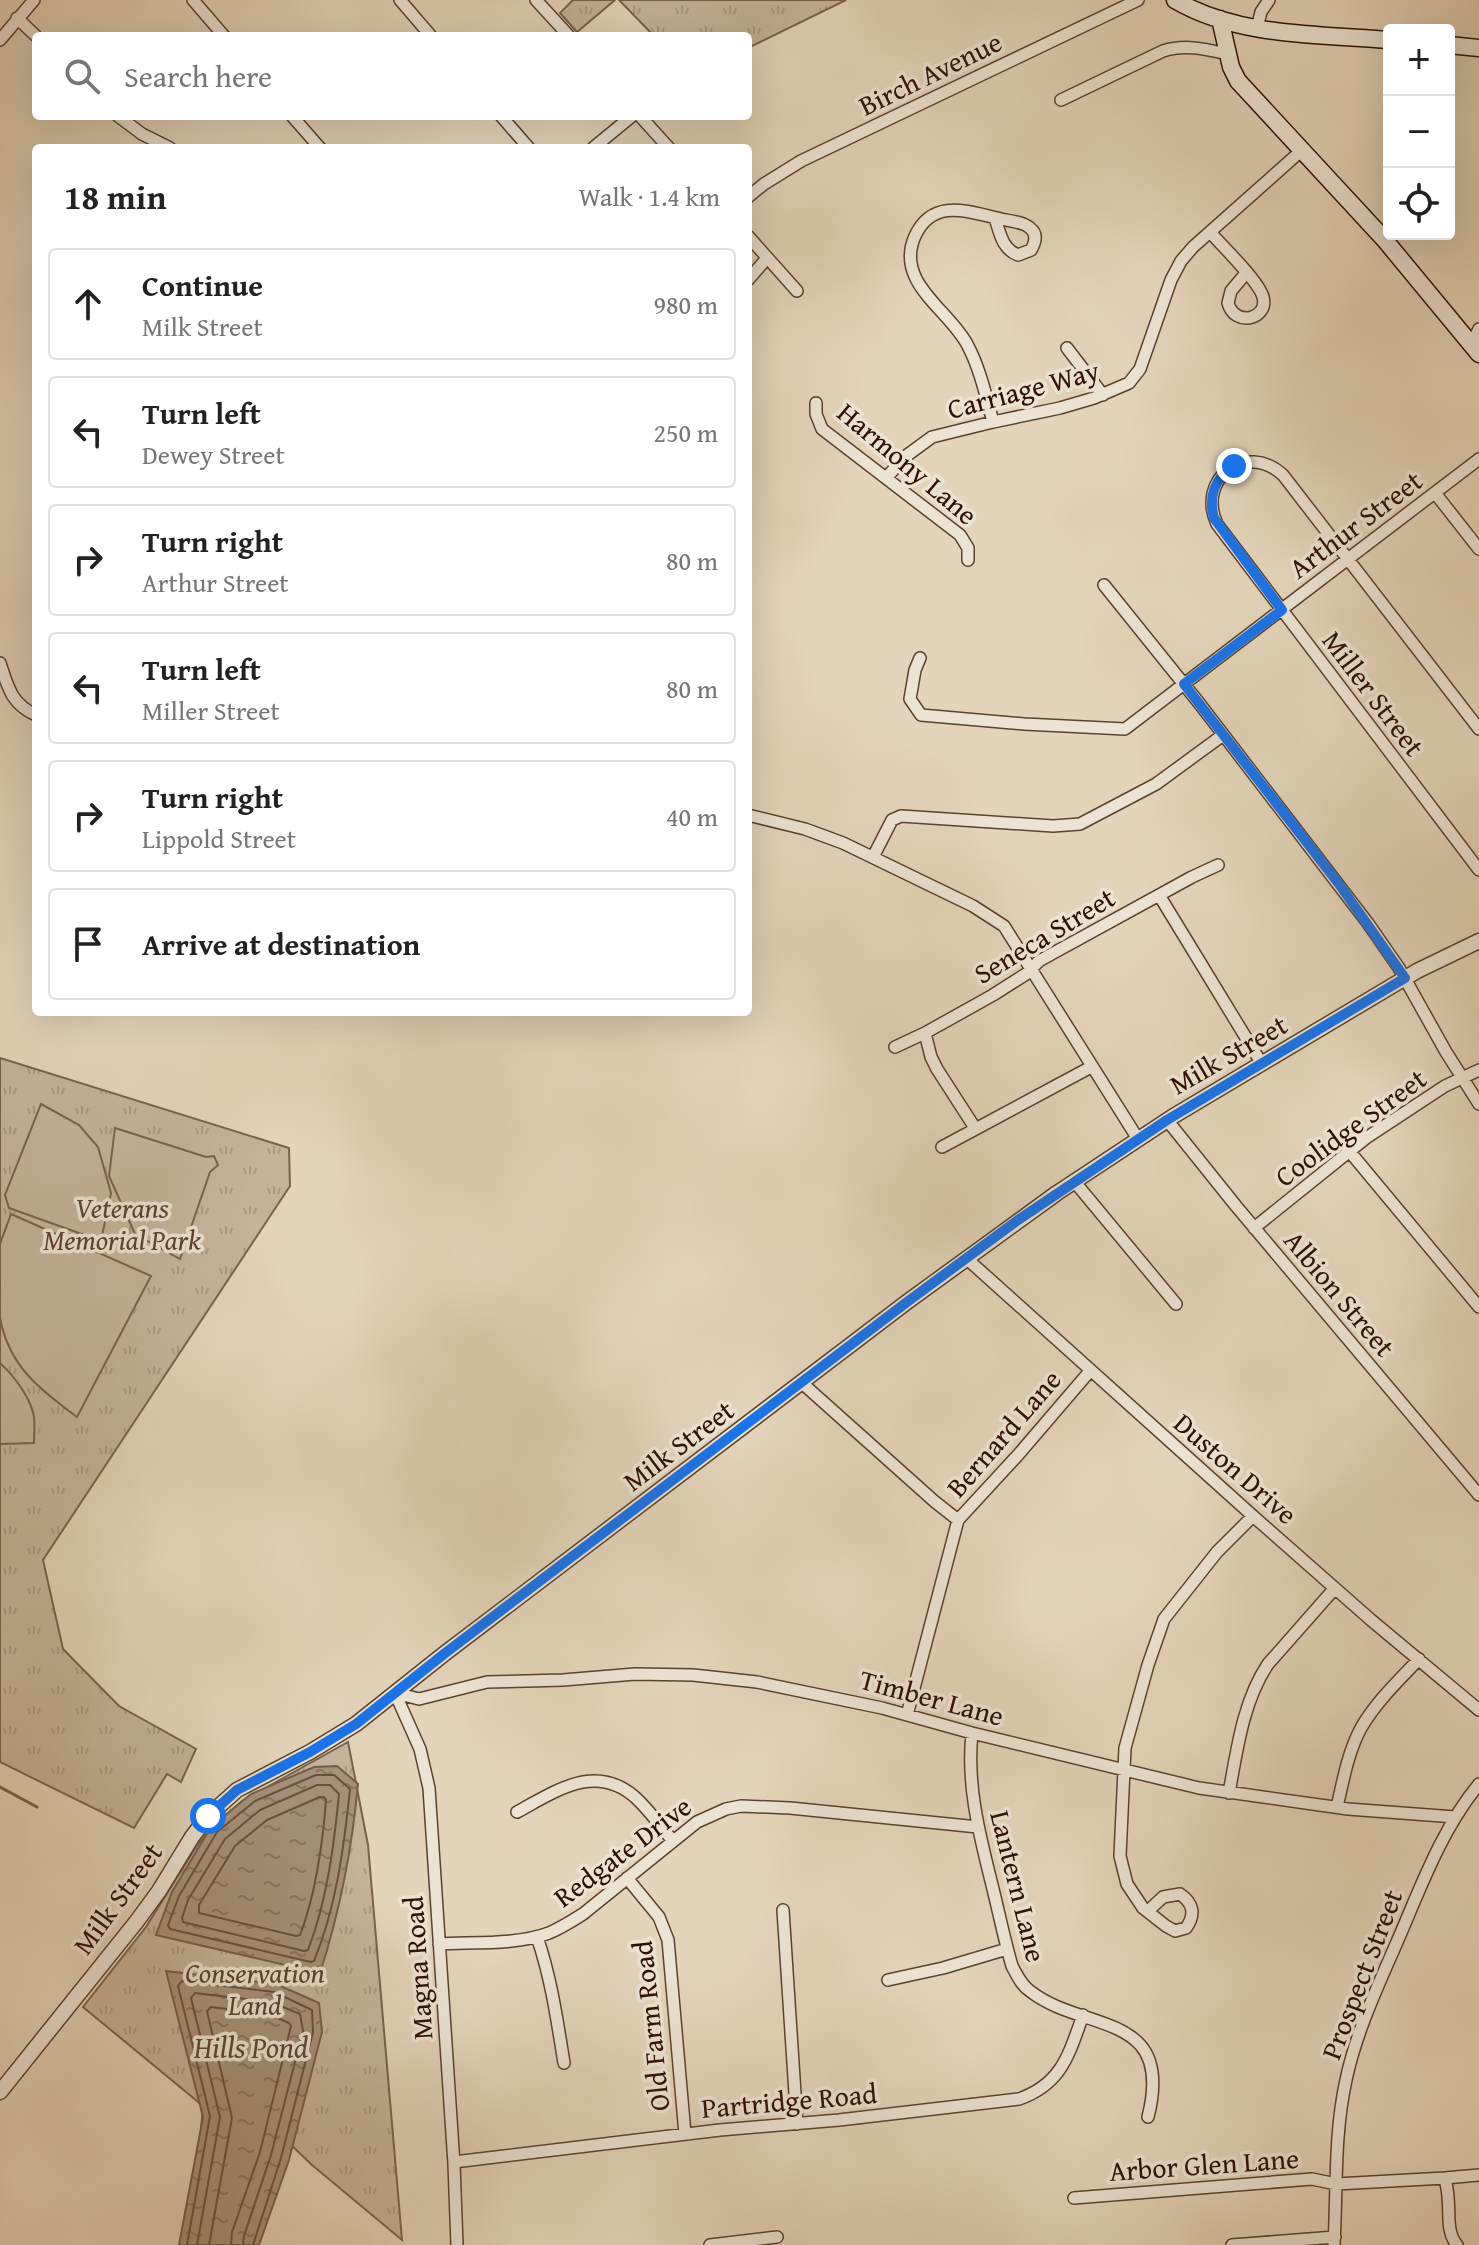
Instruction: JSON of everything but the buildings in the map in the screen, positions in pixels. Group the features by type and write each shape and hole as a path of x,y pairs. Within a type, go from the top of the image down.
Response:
{"main road":[{"path":"1175,0 1190,9 1257,28 1383,39"},
{"path":"1220,19 1231,67 1238,81 1384,239 1475,349"},
{"path":"1455,46 1479,48"}],"street":[{"path":"0,40 34,0"},
{"path":"193,0 221,32"},
{"path":"400,0 428,32"},
{"path":"536,0 565,32"},
{"name":"Birch Avenue","path":"752,194 801,161 1138,0"},
{"path":"1257,28 1261,12 1269,0"},
{"path":"17,18 32,32"},
{"path":"1061,100 1176,47 1228,54"},
{"path":"123,120 162,144"},
{"path":"296,120 316,144"},
{"path":"504,120 526,144"},
{"path":"598,144 627,120"},
{"path":"644,120 665,144"},
{"name":"Carriage Way","path":"886,478 906,456 932,437 1060,408 1103,395 1129,383 1143,361 1160,308 1181,261 1301,151"},
{"path":"993,422 967,343 918,284 911,258 916,233 934,214 946,209 995,218"},
{"path":"1210,232 1246,273"},
{"path":"752,241 797,291"},
{"path":"752,275 767,258"},
{"path":"1475,349 1479,329"},
{"path":"1067,348 1103,395"},
{"name":"Harmony Lane","path":"816,403 816,414 822,429 960,535 968,548 968,560"},
{"name":"Arthur Street","path":"920,658 910,699 921,715 1125,729 1479,459"},
{"name":"Miller Street","path":"1479,729 1283,475 1260,462 1247,462 1229,469 1219,479 1214,491 1214,518 1479,870"},
{"path":"1435,493 1479,549"},
{"path":"1104,585 1339,884 1405,978 1479,1104"},
{"path":"0,663 14,699 32,713"},
{"path":"873,857 892,820 901,816 1053,826 1080,824 1156,784 1223,735"},
{"path":"752,816 830,838 996,919 1012,936 1138,1139"},
{"name":"Seneca Street","path":"895,1047 993,995 1026,974 1039,961 1218,865"},
{"path":"1159,895 1262,1064"},
{"name":"Milk Street","path":"0,2092 144,1911 208,1816 237,1790 356,1724 966,1258 1074,1181 1167,1120 1405,978 1479,941"},
{"path":"925,1033 937,1069 975,1128"},
{"path":"942,1147 1091,1067"},
{"name":"Coolidge Street","path":"1254,1228 1366,1138 1445,1086 1479,1070"},
{"name":"Albion Street","path":"1167,1120 1479,1495"},
{"path":"1350,1152 1479,1307"},
{"path":"1074,1181 1176,1304"},
{"name":"Duston Drive","path":"966,1258 1253,1516 1479,1710"},
{"name":"Bernard Lane","path":"907,1715 958,1520 1090,1371"},
{"path":"802,1383 958,1520"},
{"path":"1148,1911 1127,1884 1120,1856 1125,1748 1164,1619 1217,1552 1253,1516"},
{"path":"1229,1793 1249,1703 1259,1677 1335,1588"},
{"path":"1337,1807 1351,1750 1360,1729 1419,1659"},
{"name":"Timber Lane","path":"395,1693 419,1699 487,1682 635,1674 693,1675 757,1682 844,1699 1199,1788 1337,1807 1455,1817"},
{"name":"Magna Road","path":"395,1693 420,1749 428,1778 457,2245"},
{"name":"Lantern Lane","path":"972,1733 972,1792 978,1827 1007,1949 1019,1981 1030,1991 1064,2009 1120,2029 1136,2041 1151,2067 1153,2085 1148,2117"},
{"path":"517,1812 559,1789 579,1782 609,1782 625,1789 638,1800 673,1841"},
{"name":"Prospect Street","path":"1334,2241 1340,2117 1353,2052 1439,1847 1455,1817 1479,1784"},
{"name":"Redgate Drive","path":"439,1944 537,1937 564,1926 714,1813 741,1806 978,1827"},
{"name":"Old Farm Road","path":"627,1878 659,1917 668,1940 685,2134"},
{"path":"783,1910 797,2124"},
{"path":"537,1937 553,1997 564,2063"},
{"path":"888,1980 1007,1949"},
{"name":"Partridge Road","path":"454,2162 685,2134 937,2110 1029,2096 1052,2080 1062,2068 1083,2015"},
{"name":"Arbor Glen Lane","path":"1074,2198 1312,2179 1336,2184 1479,2175"},
{"path":"1445,2178 1451,2234 1457,2245"},
{"path":"710,2245 777,2237"},
{"path":"1232,2245 1334,2241"}],"green space":[{"path":"573,0 615,0 577,32 560,13"},
{"path":"619,0 846,0 752,46 752,32 650,32"},
{"name":"Veterans Memorial Park","path":"0,1058 289,1148 290,1186 43,1560 63,1649 119,1706 196,1749 181,1782 167,1774 134,1828 0,1762"},
{"path":"41,1104 79,1125 98,1147 111,1193 101,1241 9,1208 5,1195"},
{"path":"115,1128 206,1157 214,1156 218,1165 210,1172 180,1259 135,1234 109,1176"},
{"path":"11,1214 151,1276 77,1417 28,1375 10,1350 4,1335 0,1318 0,1244"},
{"path":"0,1363 29,1402 34,1417 34,1443 0,1444"},
{"name":"Conservation Land","path":"348,1742 368,1845 402,2240 287,2141 200,2144 203,2106 83,2007 146,1927 212,1827 242,1801"}],"water":[{"name":"Hills Pond","path":"337,1766 358,1784 344,1880 320,1973 156,1935 172,1892 211,1827 251,1794 314,1767"},
{"name":"Hills Pond","path":"166,1971 276,1984 319,2003 322,2032 289,2160 259,2245 179,2245 203,2117"}],"waterway":[{"path":"0,1787 37,1807"}],"route":[{"path":"208,1816 237,1790 356,1724 1018,1220 1167,1120 1405,978 1339,884 1184,684 1282,610 1214,518 1212,497 1216,484 1234,466"}]}
